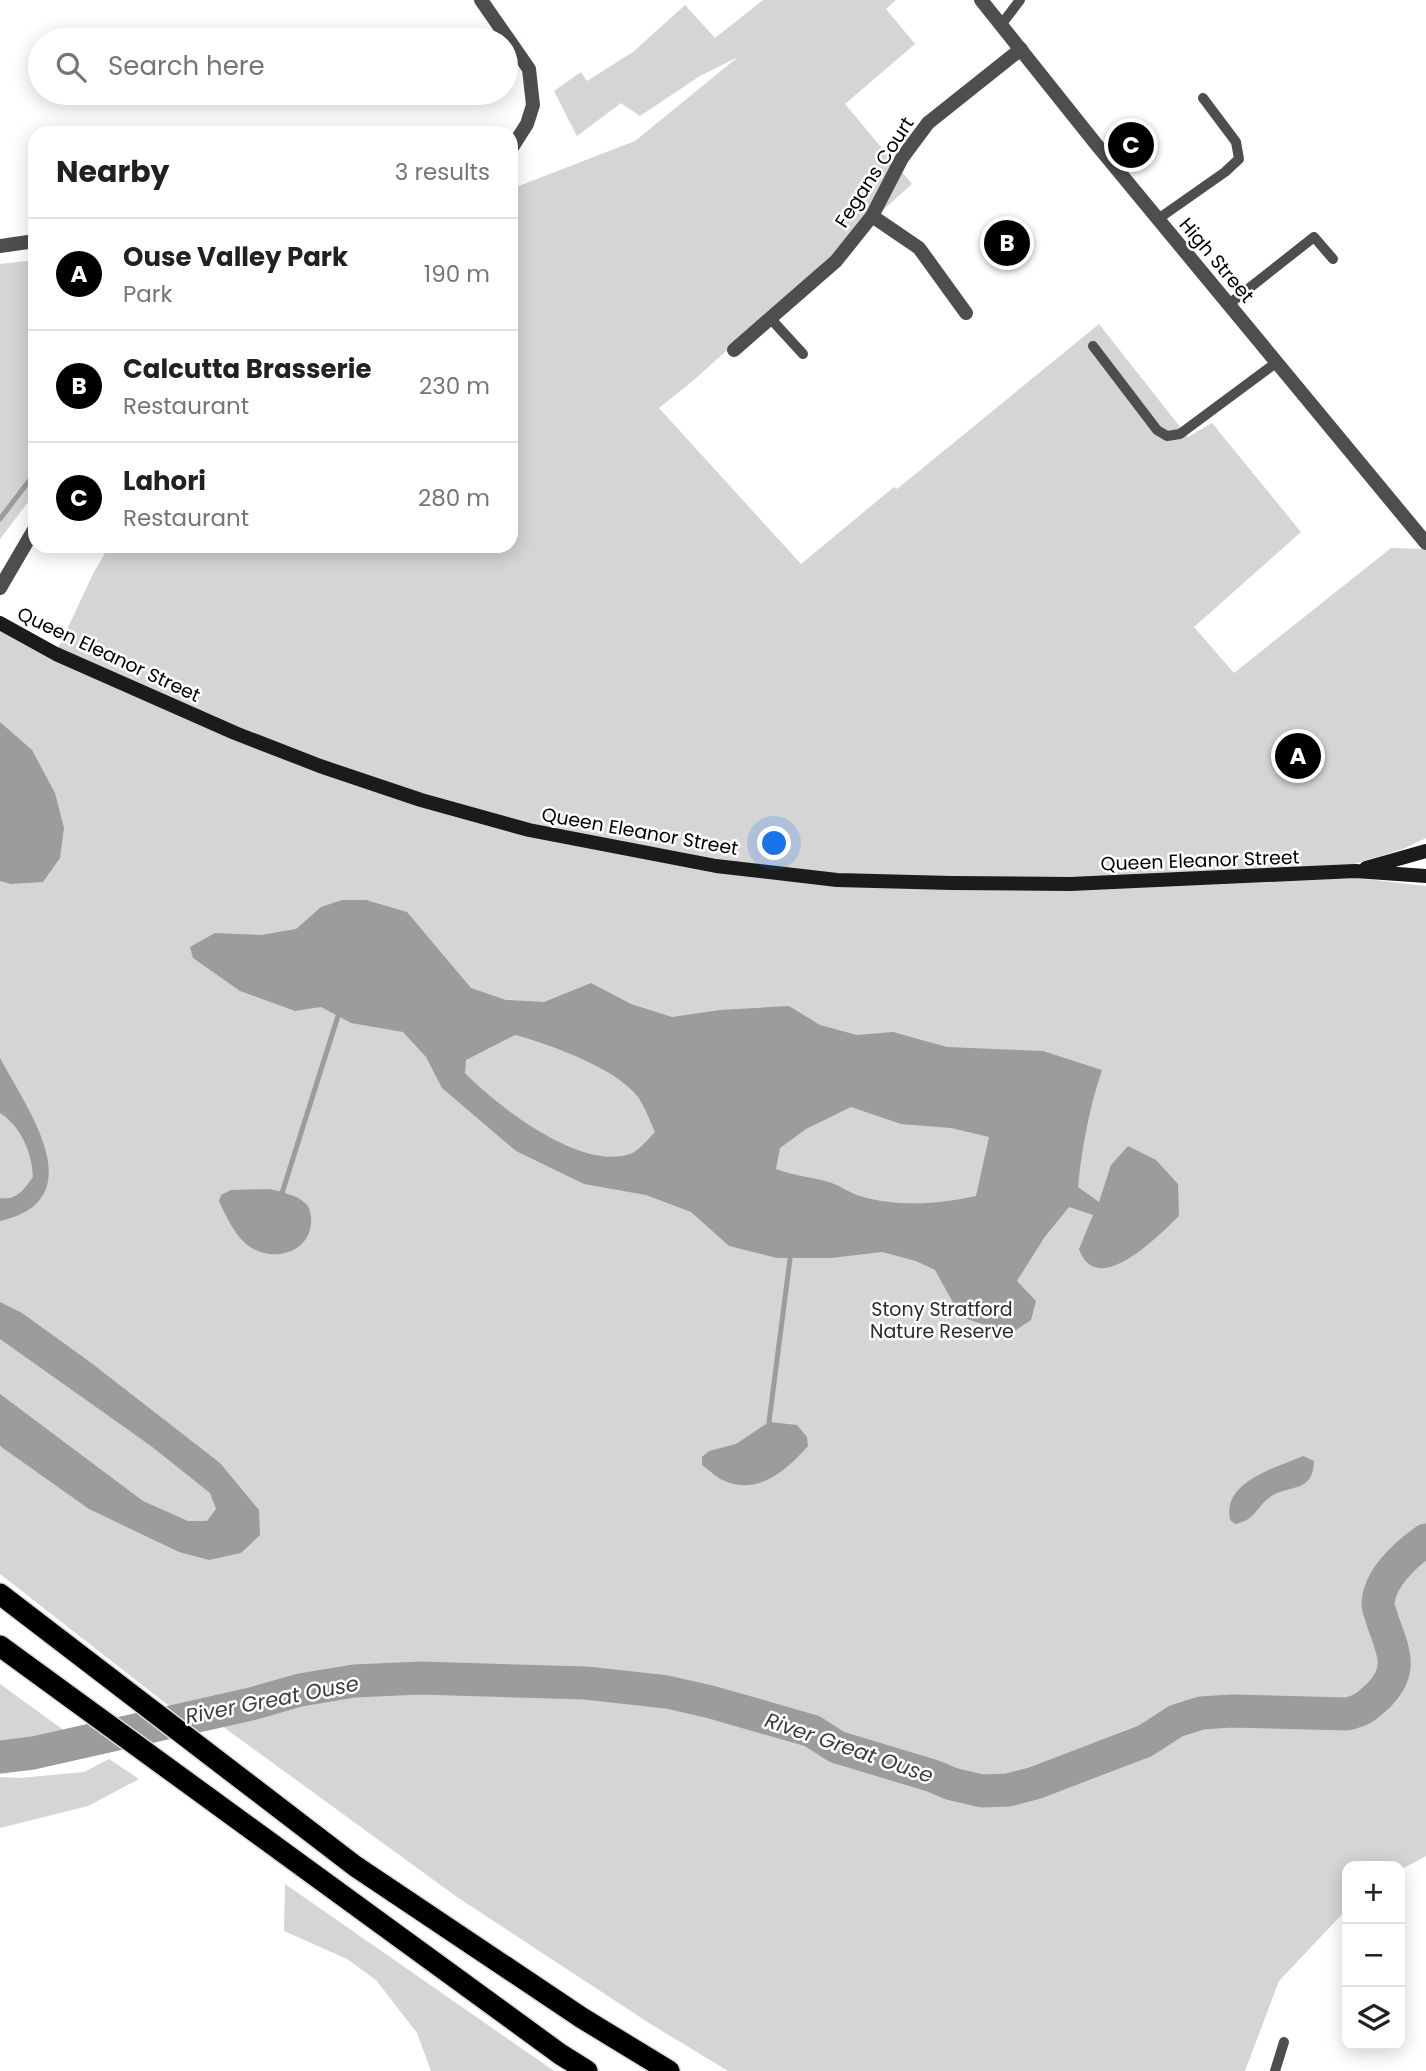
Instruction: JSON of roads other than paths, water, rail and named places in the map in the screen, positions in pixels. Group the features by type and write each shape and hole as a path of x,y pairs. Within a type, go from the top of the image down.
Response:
{"highway":[{"path":"0,1594 355,1867 582,2018 669,2071"},
{"path":"0,1646 309,1873 587,2071"}],"street":[{"path":"481,0 500,28"},
{"name":"High Street","path":"981,0 1426,543"},
{"name":"Fegans Court","path":"734,350 836,261 872,216 902,158 929,123 1021,49"},
{"path":"518,53 529,69 533,105 527,124 518,138"},
{"path":"872,216 919,248 965,313"},
{"path":"0,246 28,241"},
{"path":"0,588 28,540"},
{"name":"Queen Eleanor Street","path":"0,623 56,654 234,733 320,766 421,800 528,830 654,855 716,866 837,880 1070,884 1355,872 1426,876"},
{"name":"Queen Eleanor Street","path":"1355,872 1426,851"}],"lane":[{"path":"1001,25 1020,0"},
{"path":"1158,219 1239,159 1236,142 1203,97"},
{"path":"1229,304 1314,237 1333,259"},
{"path":"770,318 803,354"},
{"path":"1093,346 1157,430 1167,436 1180,434 1277,362"},
{"path":"1275,2071 1284,2042"}],"waterway":[{"path":"0,519 28,482"},
{"path":"282,1193 338,1016"},
{"path":"769,1422 790,1259"},
{"name":"River Great Ouse","path":"0,1757 33,1753 255,1703 300,1690 354,1681 421,1678 586,1683 667,1692 711,1702 812,1731 837,1747 952,1784 982,1791 1008,1790 1035,1783 1145,1741 1176,1721 1201,1713 1232,1711 1347,1714 1365,1707 1387,1686 1394,1667 1392,1649 1378,1608 1383,1585 1410,1552 1426,1540"}],"place":[{"name":"Lahori","path":"1131,145"},
{"name":"Calcutta Brasserie","path":"1007,243"},
{"name":"Ouse Valley Park","path":"1298,756"}],"park label":[{"name":"Stony Stratford Nature Reserve","path":"942,1320"}]}
